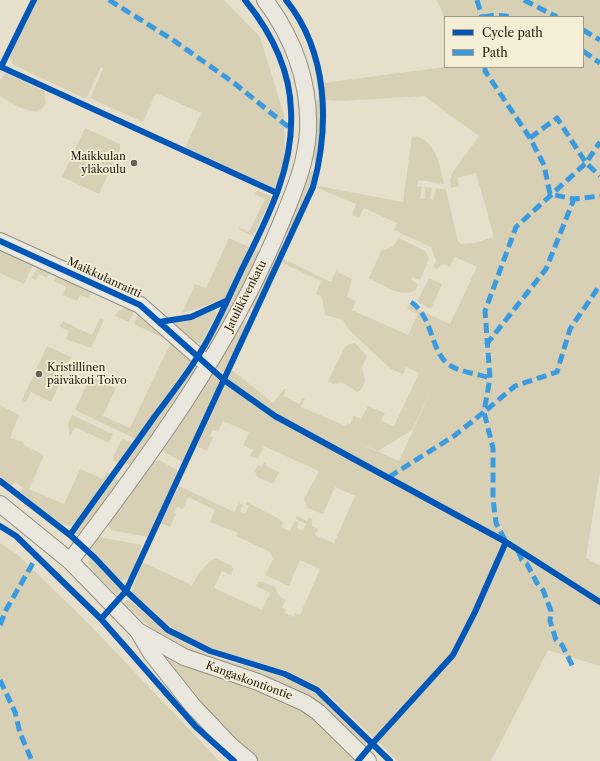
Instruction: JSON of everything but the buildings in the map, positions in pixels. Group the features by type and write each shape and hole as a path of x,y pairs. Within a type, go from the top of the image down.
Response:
{"street":[{"name":"Jatulikivenkatu","path":"70,561 151,452 208,365 239,312 298,184 304,164 308,132 308,110 302,76 291,41 279,19 265,0"},
{"name":"Maikkulanraitti","path":"0,241 140,305 208,365"},
{"name":"Kangaskontiontie","path":"0,504 70,561 138,631 151,653 192,706 231,746 249,761"},
{"name":"Kangaskontiontie","path":"138,631 184,657 265,685 305,703 328,721 368,761"}],"shaded area":[{"path":"36,0 224,0 260,37 284,115 285,156 276,189 185,148 201,113 156,93 143,122 90,98 103,69 101,67 86,99 12,64 10,57"},
{"path":"437,0 600,0 600,471 586,558 600,566 600,666 548,650 491,761 398,761 321,688 285,670 199,644 161,621 132,594 142,562 192,585 205,566 216,558 232,566 233,569 231,575 222,571 214,588 262,610 270,593 256,586 258,582 263,582 275,587 279,596 286,600 282,607 286,610 285,613 294,617 295,613 300,615 320,569 300,560 289,586 265,575 273,559 270,552 236,536 238,533 210,522 215,510 188,497 183,509 177,507 174,513 176,514 170,527 161,523 179,486 234,512 239,503 243,505 240,512 245,514 249,506 246,504 247,502 281,520 283,523 281,527 290,531 295,521 299,523 297,528 303,531 306,524 296,519 297,516 307,521 309,517 312,519 312,526 318,529 315,535 334,543 355,496 335,487 323,514 308,508 304,499 319,471 264,446 258,459 250,456 253,450 243,445 249,432 223,421 218,432 213,430 210,436 213,437 207,451 197,446 232,370 273,403 284,389 286,389 284,396 299,404 302,398 305,399 301,407 346,426 348,423 350,424 354,416 361,419 368,406 385,413 381,421 394,426 419,373 406,367 403,374 391,369 348,329 343,320 325,315 322,297 316,294 321,281 282,263 284,259 331,282 336,271 352,279 347,297 356,301 352,310 408,335 418,314 407,309 409,305 450,324 477,267 455,257 450,267 443,264 437,269 433,267 436,261 431,247 394,230 397,223 364,208 359,218 352,215 356,204 317,188 318,186 403,202 412,136 420,138 432,147 436,154 444,184 419,180 417,186 422,187 420,198 425,199 425,187 432,188 430,199 433,200 436,188 446,190 458,241 461,244 474,243 494,237 476,173 457,178 459,186 451,188 450,180 452,173 479,136 424,96 341,101 325,100 323,83 444,67 584,68 584,16 444,17","holes":["431,391 399,461 354,441 378,451 412,430"]},
{"path":"5,73 44,91 46,102 43,108 32,111 18,106 0,96 0,81"},
{"path":"312,99 320,100 320,138 317,160 315,161 311,158"},
{"path":"85,128 120,144 120,149 99,194 62,177"},
{"path":"313,171 311,184 304,202 289,234 285,234 284,233 306,172"},
{"path":"257,190 272,197 253,236 240,230 239,227 249,232 265,199 255,194"},
{"path":"229,238 249,247 226,299 182,313 195,284 206,288"},
{"path":"399,238 425,251 429,259 420,280 413,277 411,280 418,284 416,290 404,293 392,290 369,278 381,251 392,247"},
{"path":"0,245 35,261 24,284 0,273"},
{"path":"277,245 282,246 283,248 254,308 250,307 249,306"},
{"path":"255,249 260,253 233,309 207,354 203,352"},
{"path":"39,266 93,289 88,298 80,295 77,301 63,295 66,287 54,281 56,277 49,274 47,278 39,274 36,280 31,278"},
{"path":"429,278 442,284 431,309 417,302"},
{"path":"127,307 134,311 129,322 115,316 118,311"},
{"path":"215,310 217,314 201,343 197,343 175,325 176,321 192,318"},
{"path":"139,312 193,358 136,439 75,410 92,373 108,380 106,384 116,388 103,416 130,428 171,342 134,324"},
{"path":"99,320 104,320 91,348 66,339 69,331 60,327 63,321 92,335"},
{"path":"242,322 245,322 246,325 225,371 223,372 215,366"},
{"path":"355,343 367,356 362,367 365,381 361,390 357,392 342,382 333,384 328,381 345,347"},
{"path":"47,346 71,357 67,366 68,367 51,402 31,392 26,402 22,400"},
{"path":"198,360 202,364 133,466 125,464"},
{"path":"211,373 221,382 184,460 181,461 165,453 162,449"},
{"path":"0,405 19,415 10,438 23,442 24,445 44,455 29,489 64,504 80,469 103,479 106,472 111,474 75,523 70,526 59,523 20,492 23,488 15,482 11,486 0,478"},
{"path":"72,415 113,434 109,443 75,427 70,436 68,425"},
{"path":"122,438 133,444 119,463 114,461 113,458"},
{"path":"159,460 178,472 148,537 111,530 107,523 153,461"},
{"path":"264,462 266,463 265,465 279,472 273,484 257,477 255,471 258,465 262,467"},
{"path":"115,478 121,483 83,533 76,535 76,531"},
{"path":"99,537 142,545 130,577 120,580 92,550 92,545"},
{"path":"0,543 18,555 91,626 219,761 0,761"},
{"path":"90,557 121,590 117,595 94,572 88,563"},
{"path":"126,600 131,601 162,628 187,645 222,659 274,674 300,684 327,703 366,741 366,745 362,749 341,727 162,638 124,603"},
{"path":"156,646 301,706 357,755 353,761 257,761 235,742 197,703"}],"marked path":[{"path":"109,0 173,40 234,83 291,129"},
{"path":"477,0 482,16"},
{"path":"524,0 555,16"},
{"path":"490,16 504,16"},
{"path":"584,31 600,40"},
{"path":"584,52 600,63"},
{"path":"485,68 485,71 530,138 544,165 550,194 574,199 600,196"},
{"path":"530,138 557,118 586,163 600,176"},
{"path":"389,477 454,436 484,412 490,378 485,311 516,227 586,163 600,142"},
{"path":"486,345 546,269 574,199"},
{"path":"505,540 496,523 493,499 493,448 484,412 515,386 557,372 570,329 600,285"},
{"path":"411,302 424,317 439,353 444,360 451,366 460,370 490,378"},
{"path":"518,551 522,560 527,564 537,583 543,590 551,611 550,621 556,640 562,645 574,669"},
{"path":"0,625 6,610 37,556"},
{"path":"0,680 15,712 20,733 32,761"}],"cycle path":[{"path":"34,0 1,67 277,193"},
{"path":"70,535 183,379 205,345 263,227 278,190 284,171 291,131 290,95 283,66 271,38 245,0"},
{"path":"101,619 126,591 313,187 322,139 322,90 310,42 300,20 286,0"},
{"path":"0,241 140,305 224,380 275,416 506,542 600,602"},
{"path":"159,322 191,317 226,301"},
{"path":"0,481 70,535 95,558 126,591 168,630 210,651 285,674 317,690 390,761"},
{"path":"0,526 16,536 101,619 196,727 234,761"},
{"path":"358,761 453,655 475,612 506,542"}],"place":[{"name":"Maikkulan yläkoulu","path":"134,163"},
{"name":"Kristillinen päiväkoti Toivo","path":"39,374"}]}
